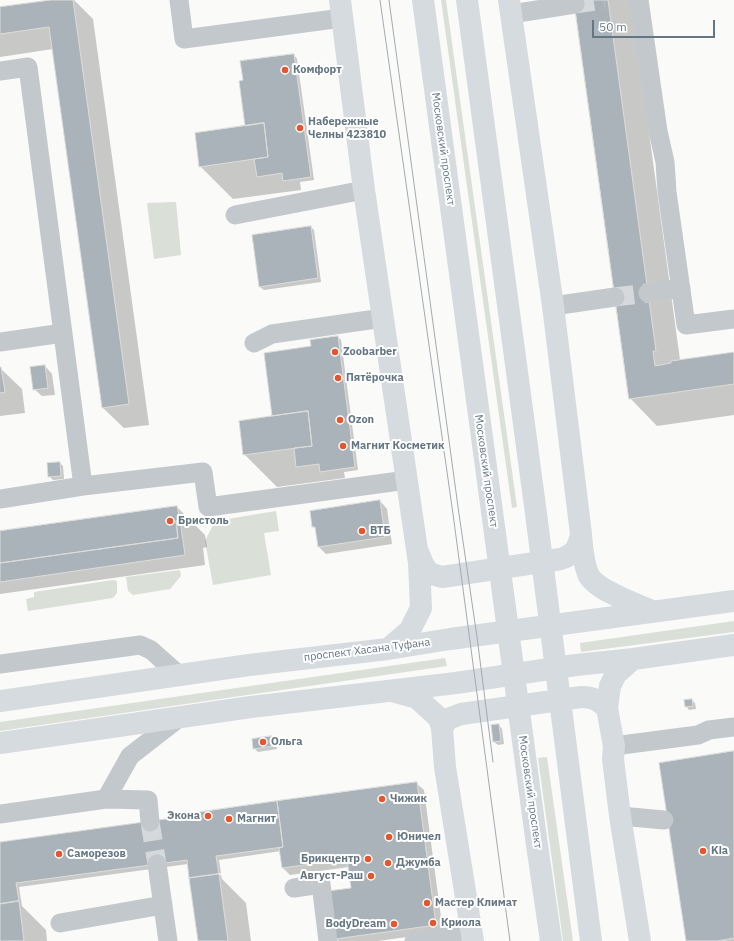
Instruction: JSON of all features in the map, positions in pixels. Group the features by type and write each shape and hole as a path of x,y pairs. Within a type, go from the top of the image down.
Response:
{"main road":[{"path":"467,0 535,506 591,941"},
{"name":"Московский проспект","path":"422,2 551,941"},
{"path":"510,7 553,306 582,552 588,575 607,592 654,612"},
{"path":"341,9 364,190 417,550 421,608 410,630 388,649"},
{"path":"417,550 429,573 442,577 561,559 574,552 581,534"},
{"name":"проспект Хасана Туфана","path":"0,701 249,665 388,649 450,639 734,601"},
{"path":"0,743 251,707 392,692 576,664 633,660 734,645"},
{"path":"633,660 616,674 610,686 607,708 614,746 613,759 620,816 640,941"},
{"path":"392,692 418,698 439,718 442,728 445,767 473,936"},
{"path":"442,728 448,719 461,714 581,697 591,697 599,700 607,708"}],"street":[{"path":"179,0 184,39 341,9"},
{"path":"643,1 658,132 665,162 686,324 734,319"},
{"path":"510,7 575,4"},
{"path":"0,71 28,67 63,333 82,461 83,486"},
{"path":"235,214 364,190"},
{"path":"648,293 681,288"},
{"path":"553,306 615,297"},
{"path":"254,343 272,334 383,318"},
{"path":"0,342 63,333"},
{"path":"0,499 160,475 203,472 208,508 407,480"},
{"path":"0,664 140,645 151,650 179,675"},
{"path":"106,799 130,756 179,718"},
{"path":"614,746 698,735 709,730 734,727"},
{"path":"0,814 106,799 148,800 150,822"},
{"path":"620,816 664,820"},
{"path":"157,864 168,941"},
{"path":"294,888 321,884 337,940"},
{"path":"60,923 163,905"},
{"path":"414,941 473,936"}],"shaded area":[{"path":"441,0 446,0 517,507 512,508"},
{"path":"176,202 181,255 154,259 147,203"},
{"path":"276,511 279,531 264,533 271,575 213,585 205,541 215,521"},
{"path":"180,570 181,576 170,589 133,595 128,591 126,577"},
{"path":"113,580 117,581 117,593 113,598 28,611 26,599 34,597 34,592"},
{"path":"734,621 734,632 581,652 580,643"},
{"path":"445,658 447,666 0,731 0,722"},
{"path":"547,757 573,941 563,941 538,758"}],"building":[{"path":"51,0 73,0 129,404 102,408 49,27 0,34 0,7"},
{"path":"574,0 608,0 656,351 653,351 655,366 671,363 671,361 734,352 734,384 629,399"},
{"path":"294,54 311,177 283,181 282,173 257,177 254,159 268,157 264,123 245,126 239,81 243,80 240,61"},
{"path":"264,123 268,157 199,167 195,133"},
{"path":"311,226 318,278 259,287 252,235"},
{"path":"338,336 355,467 320,472 319,464 296,467 294,448 312,446 308,411 272,416 264,353 311,346 310,340"},
{"path":"45,365 48,388 33,390 30,367"},
{"path":"0,367 5,392 0,393"},
{"path":"308,411 312,446 243,455 239,421"},
{"path":"60,462 61,476 48,477 47,463"},
{"path":"380,500 385,537 318,547 315,527 312,527 310,511"},
{"path":"177,506 180,520 176,521 178,538 0,563 0,531"},
{"path":"180,520 185,555 0,582 0,563 178,538 176,521"},
{"path":"692,699 693,706 685,707 684,700"},
{"path":"499,724 501,741 493,742 491,725"},
{"name":"Ольга","path":"272,736 274,746 253,749 252,739"},
{"name":"Kia","path":"734,751 734,938 717,941 686,941 659,763"},
{"name":"Джумба","path":"417,782 436,925 335,939 328,891 351,888 347,859 282,868 279,848 283,847 277,801"},
{"path":"277,801 283,847 216,856 219,874 189,878 187,860 16,883 19,901 0,904 0,842 187,816 187,814"},
{"path":"219,874 228,941 198,941 189,878"},
{"path":"19,901 24,941 0,941 0,904"}],"tunnel":[{"path":"575,4 604,0"},
{"path":"615,297 648,293"},
{"path":"150,822 157,864"}],"tram line":[{"path":"380,0 453,514 510,941"},
{"path":"389,0 493,762"}],"place":[{"name":"Комфорт","path":"285,70"},
{"name":"Набережные Челны 423810","path":"300,128"},
{"name":"Zoobarber","path":"335,352"},
{"name":"Пятёрочка","path":"338,378"},
{"name":"Ozon","path":"340,420"},
{"name":"Магнит Косметик","path":"343,446"},
{"name":"Бристоль","path":"170,521"},
{"name":"ВТБ","path":"362,531"},
{"name":"Ольга","path":"263,742"},
{"name":"Чижик","path":"382,799"},
{"name":"Экона","path":"208,816"},
{"name":"Магнит","path":"229,819"},
{"name":"Юничел","path":"389,837"},
{"name":"Kia","path":"703,851"},
{"name":"Саморезов","path":"59,854"},
{"name":"Брикцентр","path":"368,859"},
{"name":"Джумба","path":"388,863"},
{"name":"Август-Раш","path":"371,876"},
{"name":"Мастер Климат","path":"427,903"},
{"name":"Криола","path":"433,923"},
{"name":"BodyDream","path":"394,924"}]}
